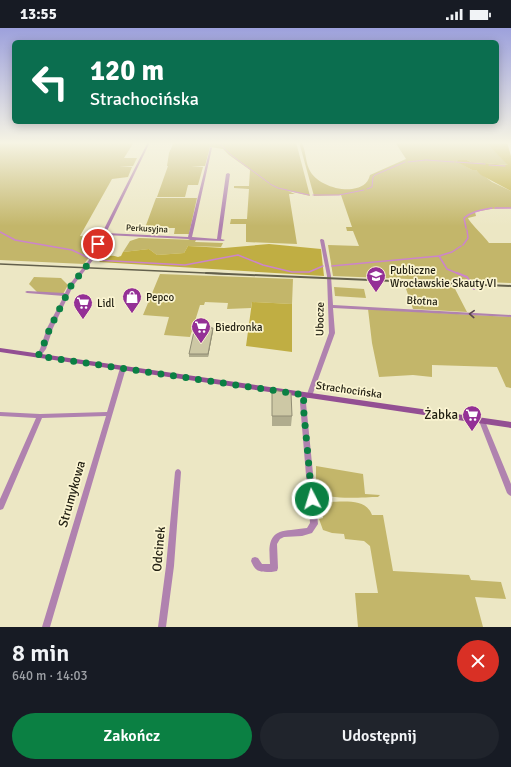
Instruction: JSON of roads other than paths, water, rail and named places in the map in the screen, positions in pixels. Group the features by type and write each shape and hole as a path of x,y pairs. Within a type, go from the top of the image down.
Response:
{"main road":[{"name":"Strachocińska","path":"0,350 511,425"}],"street":[{"path":"38,356 67,295 77,277 91,260 135,170"},
{"path":"190,238 206,170"},
{"name":"Perkusyjna","path":"103,234 221,240 228,174"},
{"name":"Ubocze","path":"256,561 260,568 274,568 273,541 276,536 281,533 304,533 312,528 315,518 303,403 331,341 332,333 329,276 322,240"},
{"path":"27,292 67,295"},
{"name":"Błotna","path":"331,306 511,316"},
{"name":"Strumykowa","path":"46,627 108,414 123,368"},
{"path":"0,414 40,416 108,414"},
{"path":"0,507 40,416"},
{"path":"482,421 511,493"},
{"name":"Odcinek","path":"162,627 170,566 178,472"}],"waterway":[{"path":"251,170 269,183"},
{"path":"367,189 372,187 373,177 375,175 387,170"},
{"path":"270,184 278,188 309,195"},
{"path":"313,195 339,195 364,190"},
{"path":"466,228 464,218 474,212 492,208"},
{"path":"495,208 511,208"},
{"path":"463,245 468,238 467,230"},
{"path":"0,232 15,240 72,250 89,258"},
{"path":"439,256 452,252 461,246"},
{"path":"95,260 185,265 238,255 263,265 292,272 309,272 323,266"},
{"path":"332,266 439,256"},
{"path":"439,256 447,269 459,274"},
{"path":"457,273 467,277 471,283"}],"railway":[{"path":"0,264 210,273"},
{"path":"206,273 210,273"},
{"path":"210,273 511,286"},
{"path":"210,273 229,274"}],"place":[{"name":"Publiczne Wrocławskie Skauty VI","path":"376,293"},
{"name":"Pepco","path":"132,314"},
{"name":"Lidl","path":"83,320"},
{"name":"Biedronka","path":"201,344"},
{"name":"Żabka","path":"472,432"}]}
